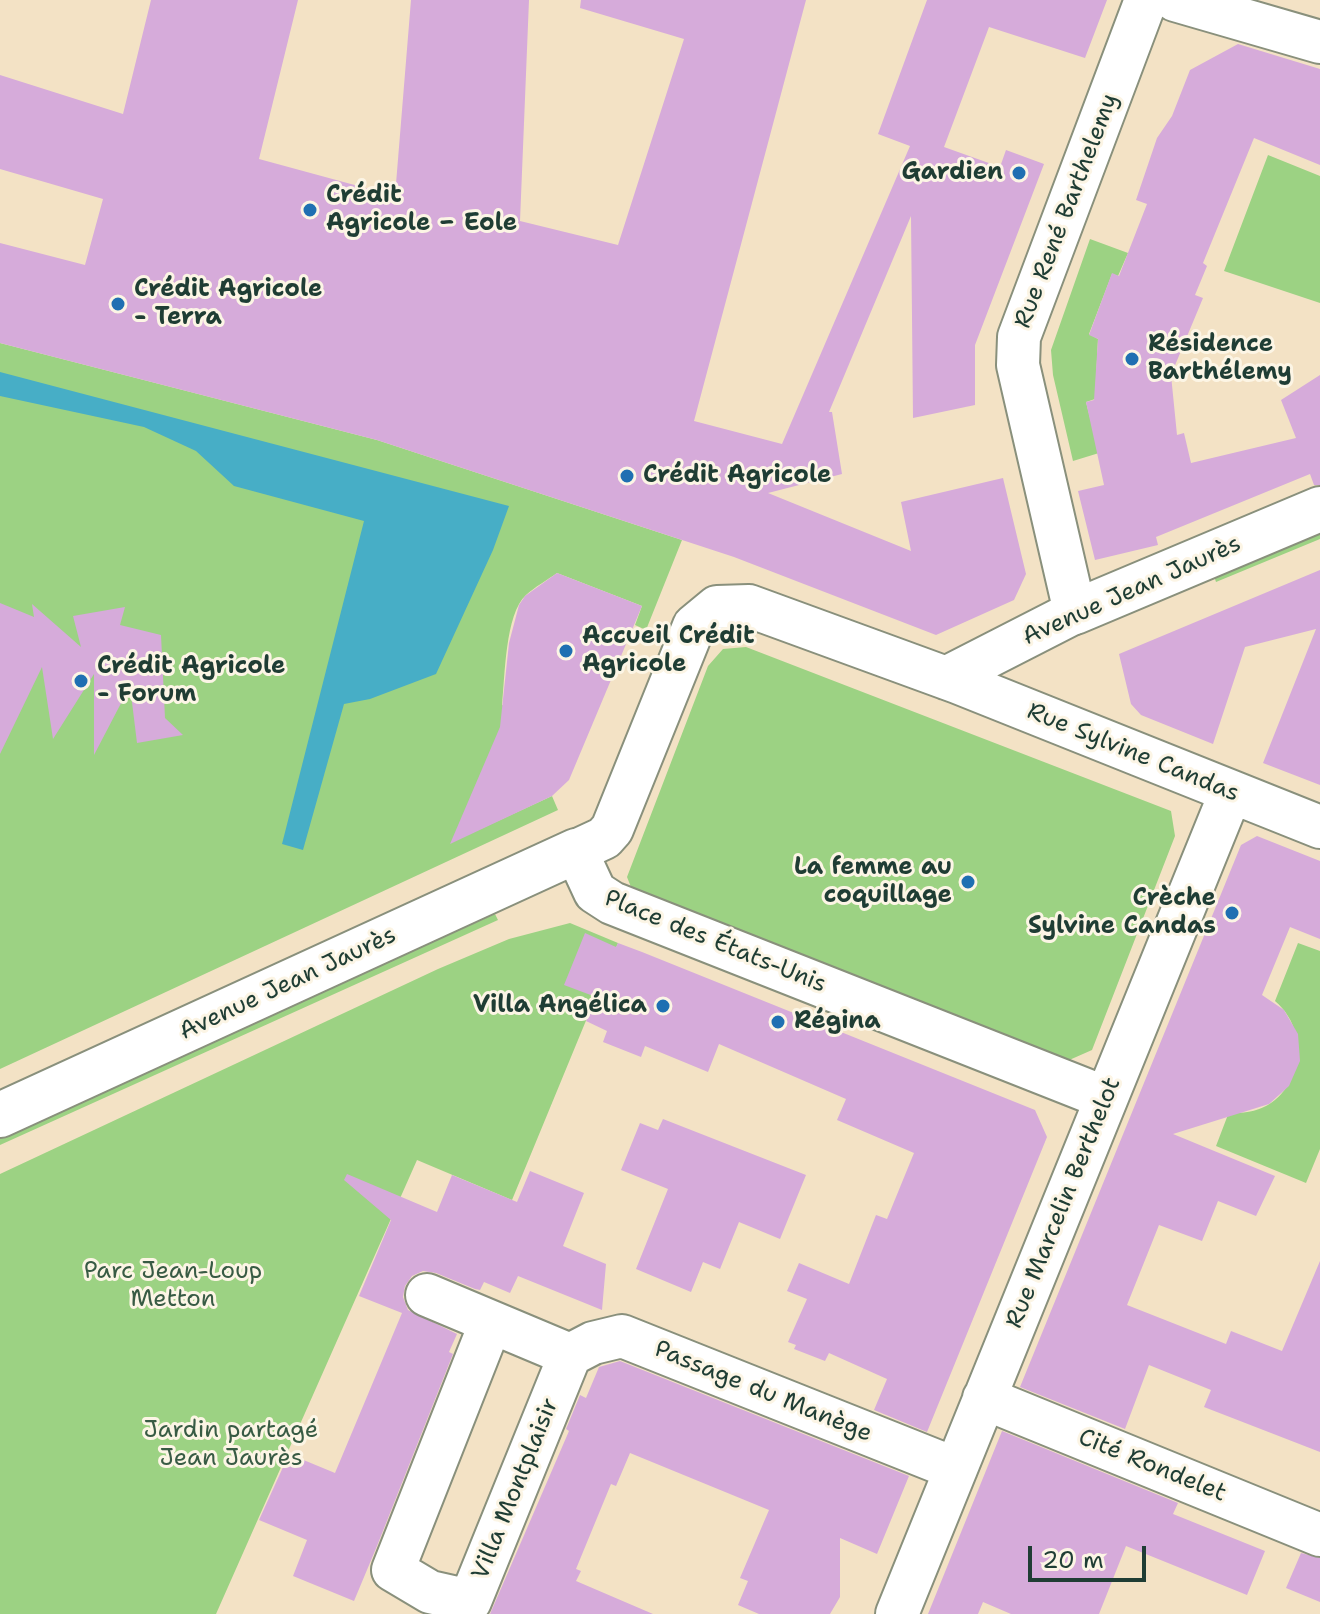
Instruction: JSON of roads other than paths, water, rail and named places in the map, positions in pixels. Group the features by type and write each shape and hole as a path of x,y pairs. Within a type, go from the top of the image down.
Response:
{"street":[{"name":"Rue René Barthelemy","path":"1075,612 1018,365 1019,337 1146,0"},
{"path":"1175,0 1320,42"},
{"name":"Avenue Jean Jaurès","path":"946,678 1075,612 1320,509"},
{"path":"576,851 604,838 612,829 694,626 717,607 749,606 946,678"},
{"name":"Rue Sylvine Candas","path":"946,678 1320,827"},
{"name":"Rue Marcelin Berthelot","path":"897,1614 1231,792"},
{"name":"Avenue Jean Jaurès","path":"0,1115 576,851"},
{"name":"Place des États-Unis","path":"576,851 595,892 612,903 1106,1098"},
{"path":"427,1295 570,1355"},
{"name":"Villa Montplaisir","path":"491,1322 393,1570 430,1592 470,1601 570,1355"},
{"name":"Passage du Manège","path":"570,1355 593,1343 622,1336 956,1469"},
{"name":"Cité Rondelet","path":"984,1398 1320,1535"}],"water":[{"path":"0,372 509,506 493,550 436,674 370,699 344,704 303,850 282,844 364,521 234,486 196,451 144,427 0,396"}],"place":[{"name":"Gardien","path":"1019,173"},
{"name":"Crédit Agricole − Eole","path":"310,210"},
{"name":"Crédit Agricole - Terra","path":"118,304"},
{"name":"Résidence Barthélemy","path":"1132,359"},
{"name":"Crédit Agricole","path":"627,476"},
{"name":"Accueil Crédit Agricole","path":"566,651"},
{"name":"Crédit Agricole - Forum","path":"81,681"},
{"name":"La femme au coquillage","path":"968,882"},
{"name":"Crèche Sylvine Candas","path":"1232,913"},
{"name":"Villa Angélica","path":"663,1006"},
{"name":"Régina","path":"778,1022"}],"park label":[{"name":"Parc Jean-Loup Metton","path":"173,1286"},
{"name":"Jardin partagé Jean Jaurès","path":"231,1445"}]}
